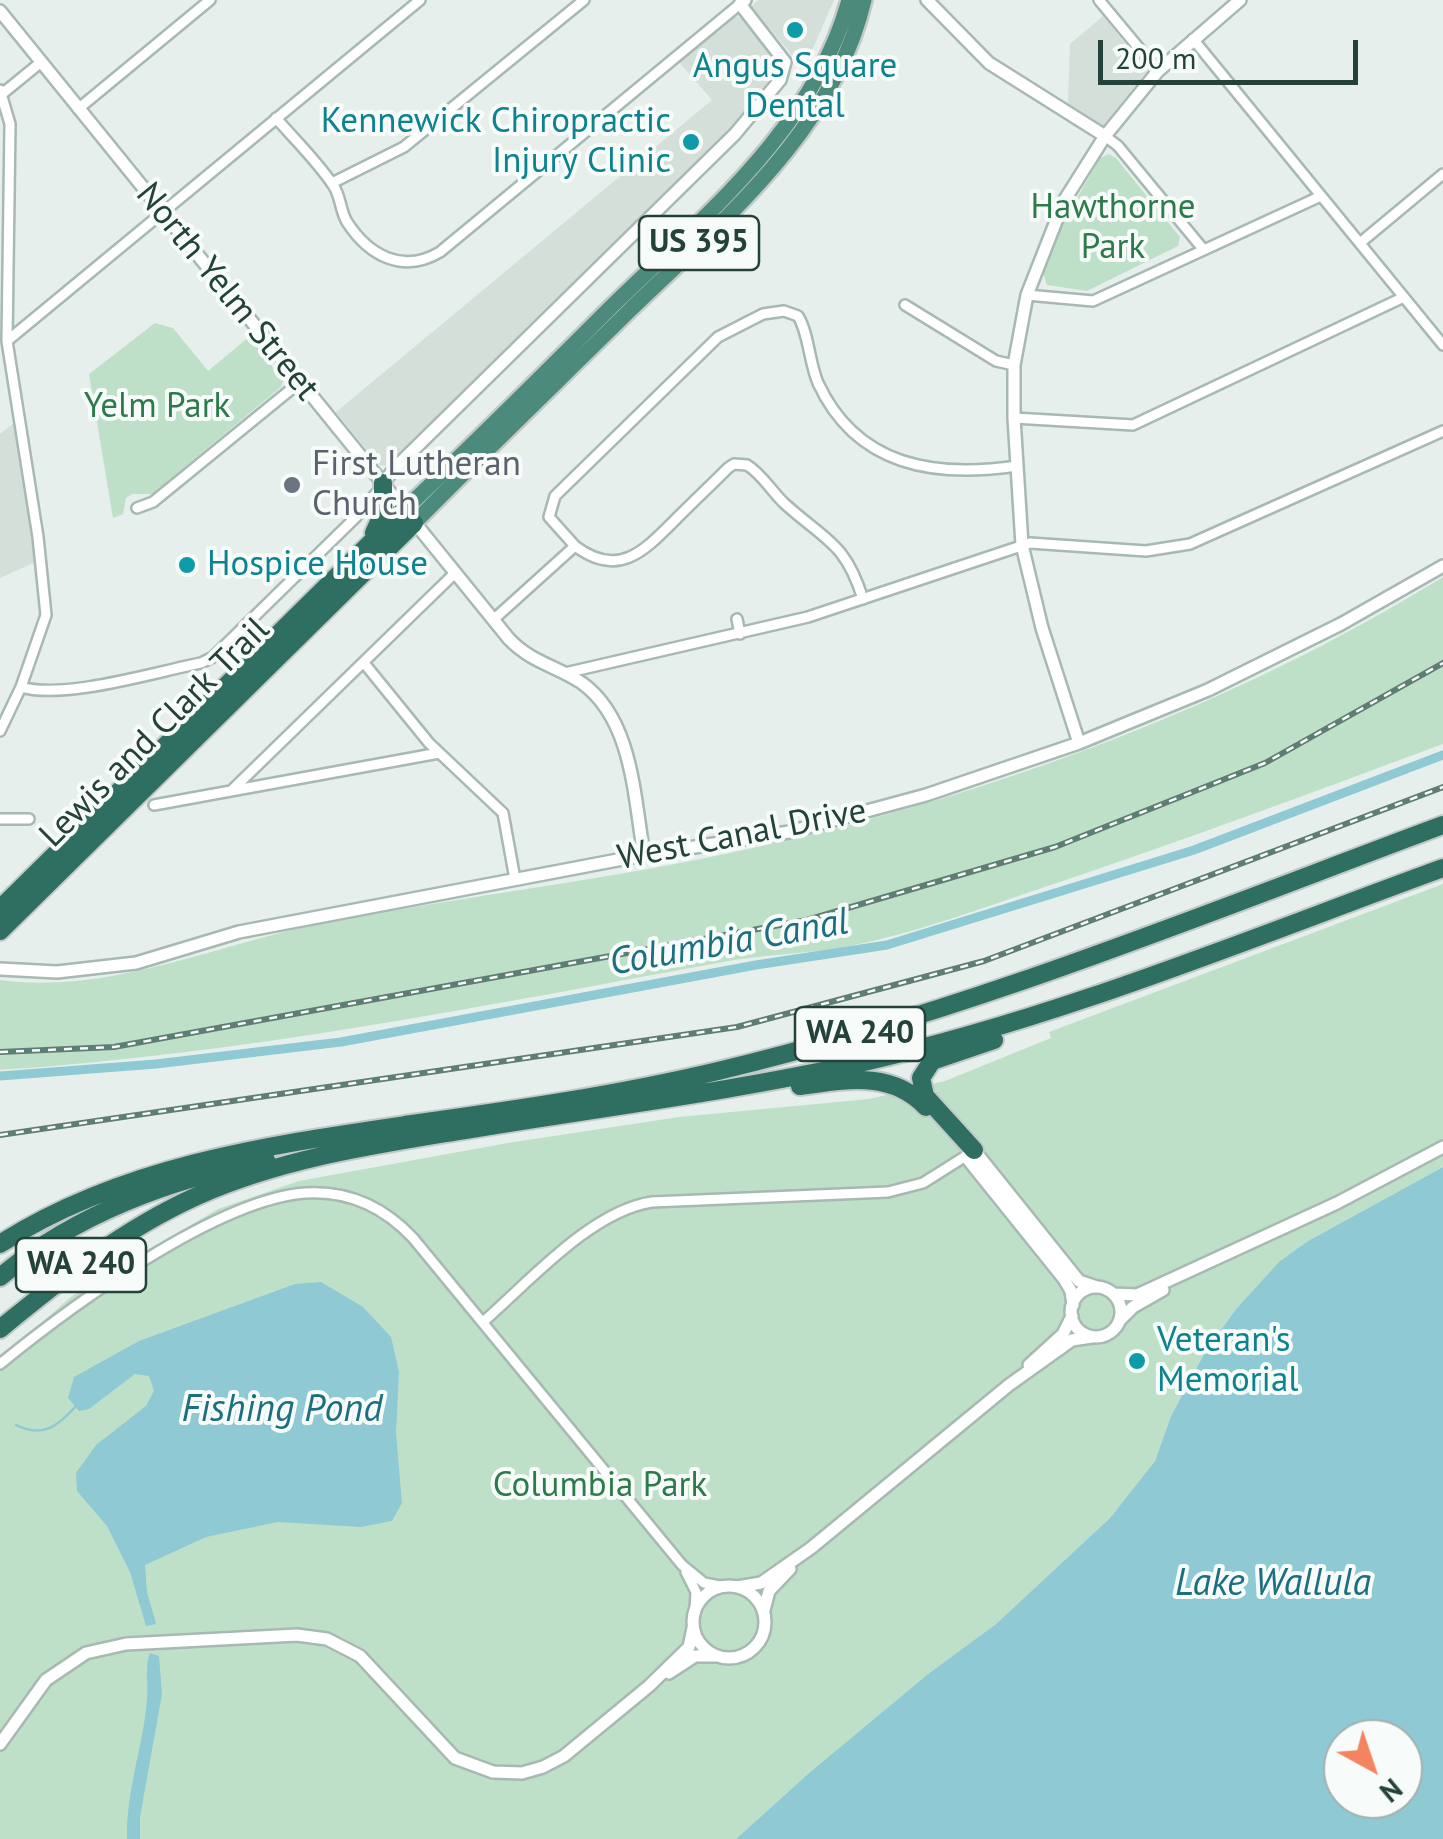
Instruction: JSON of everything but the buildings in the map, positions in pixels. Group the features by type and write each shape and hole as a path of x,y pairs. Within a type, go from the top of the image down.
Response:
{"highway":[{"name":"Lewis and Clark Trail","path":"0,932 758,160 813,84 836,39 849,0"},
{"name":"Lewis and Clark Trail","path":"0,909 367,547 409,517 761,180 800,132 831,84 854,36 864,0"},
{"path":"367,547 382,517 383,484"},
{"name":"WA 240","path":"0,1244 110,1188 181,1166 252,1150 622,1092 811,1048 989,993 1443,825"},
{"name":"WA 240","path":"0,1329 86,1261 152,1218 251,1175 315,1156 656,1101 861,1063 975,1034 1050,1012 1443,868"},
{"path":"970,1154 922,1092 922,1073 932,1061 1184,973 1284,926"},
{"path":"656,1101 838,1081 882,1081 919,1100 970,1154"},
{"path":"0,1277 69,1229 156,1190 243,1165 361,1148"},
{"path":"0,1262 47,1228 110,1196 152,1179 252,1150"}],"street":[{"path":"78,109 210,0"},
{"path":"400,0 408,10"},
{"path":"7,341 420,0"},
{"path":"332,183 404,147 584,0"},
{"path":"927,0 988,63 1118,146 1203,249"},
{"path":"1099,0 1158,72"},
{"path":"1079,744 1042,628 1022,545 1014,365 1027,294 1064,202 1106,136 1158,72 1240,0"},
{"path":"21,687 37,692 72,688 213,658 356,517 396,466 735,134 777,86 786,65 743,2 440,252 422,261 400,263 368,247 346,221 332,183 276,118"},
{"name":"North Yelm Street","path":"0,11 492,620 524,654 598,696 614,720 627,763 644,855"},
{"path":"1192,39 1443,345"},
{"path":"0,731 21,687 46,615 38,537 7,341 10,124 1,92 40,63"},
{"path":"1360,244 1443,174"},
{"path":"1027,294 1093,301 1321,196"},
{"path":"1014,418 1133,425 1404,298"},
{"path":"906,305 996,360 1014,365"},
{"path":"863,600 853,570 835,544 785,504 754,469 741,464 728,468 651,544 633,556 605,560 574,546 549,517 555,496 718,337 763,314 784,311 795,315 802,324 810,365 824,396 844,422 873,446 904,462 941,471 1017,466"},
{"path":"138,508 153,502 300,382"},
{"path":"564,674 740,634 863,600 1022,545 1038,542 1146,551 1190,544 1443,431"},
{"path":"492,620 574,546"},
{"name":"West Canal Drive","path":"0,969 58,972 136,962 239,932 644,855 788,832 926,795 1079,744 1272,660 1443,566"},
{"path":"231,791 455,573"},
{"path":"737,620 740,634"},
{"path":"364,663 439,753 503,813 515,879"},
{"path":"154,805 439,753"},
{"path":"0,819 29,819"},
{"path":"970,1154 1080,1281 1113,1294 1134,1296 1337,1204 1443,1147"},
{"path":"970,1154 1064,1279 1071,1291 1079,1330 1092,1336"},
{"path":"482,1322 590,1228 623,1209 652,1202 888,1192 923,1183 970,1154"},
{"path":"0,1364 105,1286 162,1251 245,1209 302,1193 360,1200 386,1212 413,1238 682,1565 704,1583 752,1595 764,1615"},
{"path":"695,1610 704,1596 731,1587 759,1585 1072,1340 1107,1334 1133,1307 1196,1268"},
{"path":"1009,1386 1064,1334 1082,1292 1097,1288"},
{"path":"1113,1294 1121,1311 1118,1324"},
{"path":"0,1744 39,1688 66,1664 106,1647 297,1634 335,1642 369,1664 456,1758 498,1774 522,1773 554,1762 649,1686 692,1658 704,1654 736,1657 753,1648 763,1632 768,1591 811,1548"},
{"path":"649,1686 688,1646 694,1628 696,1592 682,1565"},
{"path":"694,1628 702,1646 718,1656"}],"shaded area":[{"path":"758,0 834,0 804,69 751,7"},
{"path":"736,16 779,66 741,119 388,466 379,465 336,412 712,100 679,62"},
{"path":"1103,16 1147,71 1103,126 1068,103 1070,44"},
{"path":"19,419 40,560 0,578 0,434"}],"green space":[{"name":"Hawthorne Park","path":"1109,154 1180,237 1178,246 1087,291 1047,285 1043,273 1063,222 1100,158"},
{"name":"Yelm Park","path":"155,323 173,328 208,371 250,336 283,381 281,387 152,494 132,494 126,498 123,514 113,518 89,374"},
{"path":"1443,577 1443,744 1095,870 924,927 850,946 739,959 273,1040 0,1070 0,980 40,983 121,974 319,924 753,848 933,801 1022,773 1196,706 1363,624"},
{"name":"Columbia Park","path":"1443,884 1443,1167 1308,1241 1273,1269 1236,1309 1204,1354 1171,1416 1155,1461 1110,1518 996,1624 928,1674 736,1839 0,1839 0,1359 72,1296 218,1209 299,1181 679,1117 869,1099 945,1081 1051,1038 1049,1032"}],"water":[{"name":"Lake Wallula","path":"1443,1167 1443,1839 736,1839 928,1674 996,1624 1110,1518 1155,1461 1171,1416 1204,1354 1236,1309 1279,1262 1308,1241"},
{"name":"Fishing Pond","path":"321,1282 363,1307 391,1337 399,1372 396,1433 402,1503 392,1521 361,1527 278,1522 206,1537 145,1565 156,1624 146,1626 130,1572 107,1526 77,1491 76,1473 96,1445 146,1406 154,1391 149,1376 135,1374 89,1409 79,1411 68,1398 74,1377 139,1341 295,1284"},
{"path":"150,1653 159,1656 162,1694 140,1817 140,1839 127,1839 129,1804 145,1717"}],"waterway":[{"name":"Columbia Canal","path":"0,1076 156,1064 341,1042 756,965 887,945 1194,850 1443,755"},
{"path":"16,1425 35,1431 50,1428 78,1404"}],"railway":[{"path":"0,1052 114,1047 807,920 1055,847 1265,763 1443,663"},
{"path":"0,1135 737,1027 984,961 1443,787"}],"place":[{"name":"Angus Square Dental","path":"795,30"},
{"name":"Kennewick Chiropractic Injury Clinic","path":"691,142"},
{"name":"First Lutheran Church","path":"292,485"},
{"name":"Hospice House","path":"187,565"},
{"name":"Veteran's Memorial","path":"1137,1361"}]}
